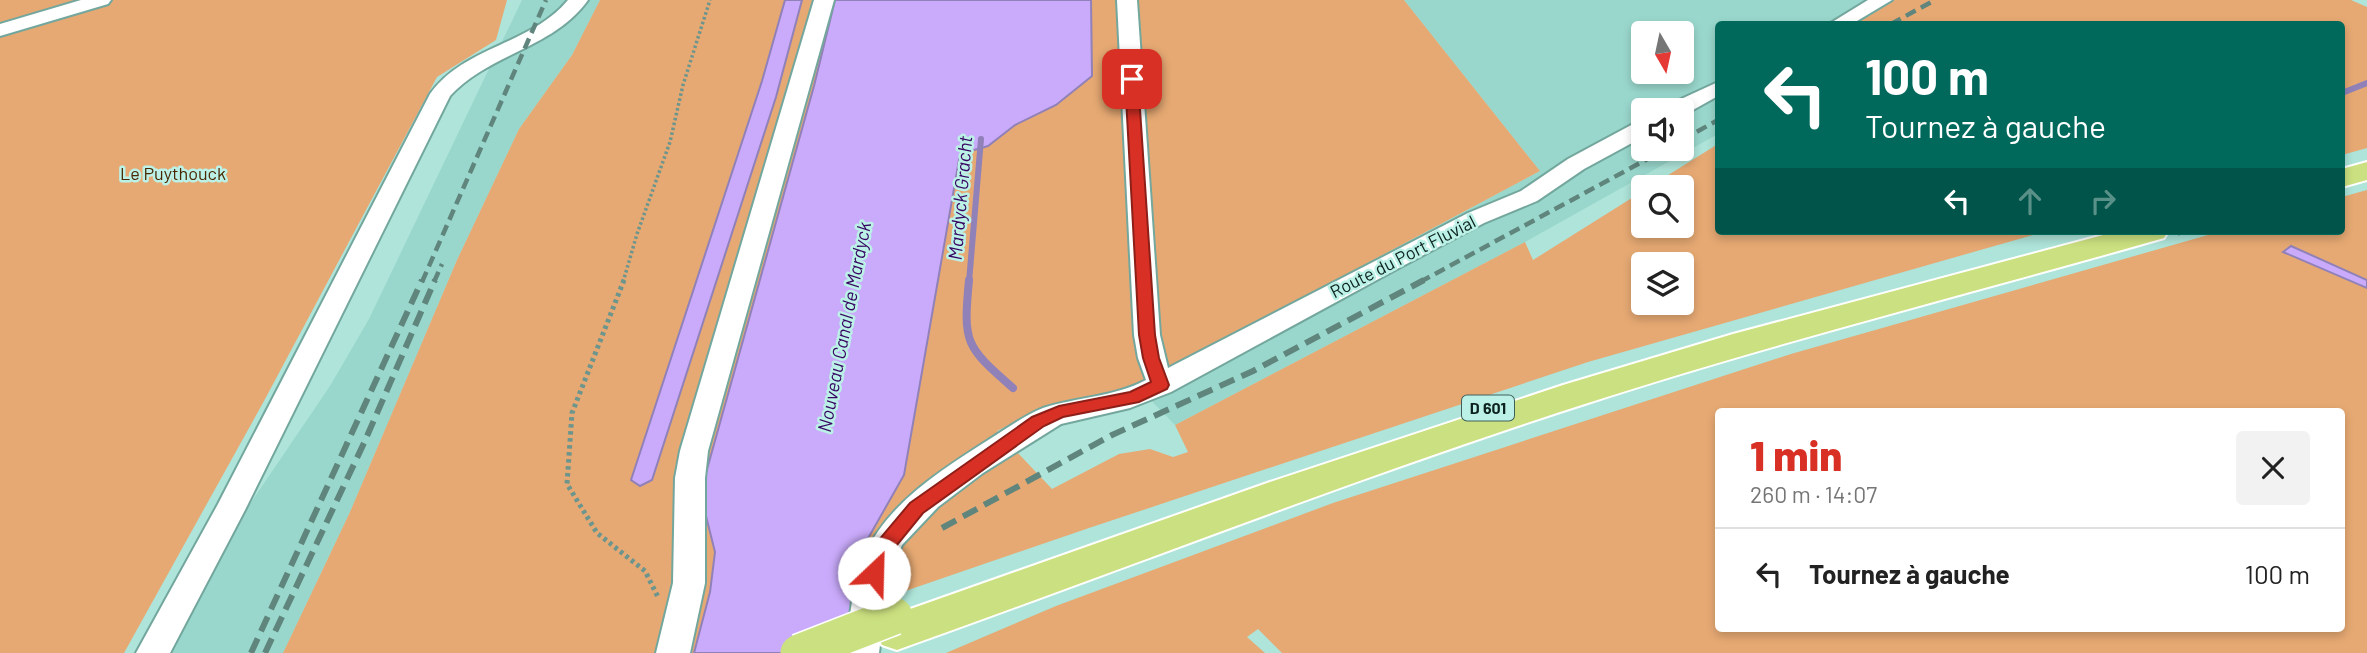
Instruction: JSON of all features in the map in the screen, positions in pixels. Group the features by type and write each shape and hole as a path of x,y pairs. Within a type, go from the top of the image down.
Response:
{"main road":[{"path":"2345,165 2367,159"},
{"path":"2345,177 2367,171"},
{"name":"D 601","path":"845,653 896,624 1253,486 1501,403 1745,328 2078,235"},
{"name":"D 601","path":"799,653 896,624 1598,387 1756,339 2138,235"}],"street":[{"path":"0,30 101,0"},
{"path":"153,653 236,498 441,94 451,82 472,68 561,21 578,0"},
{"path":"675,646 687,597 690,568 690,478 694,451 824,0"},
{"path":"1127,0 1147,335 1151,358 1161,385"},
{"path":"1844,21 1882,0"},
{"path":"1694,101 1715,90"},
{"name":"Route du Port Fluvial","path":"862,653 878,559 892,535 916,508 1048,417 1068,410 1121,401 1161,385 1476,218 1529,196 1576,164 1631,134"}],"path":[{"path":"675,646 645,571 597,533 566,484 572,413 621,290 637,234 670,142 682,85 710,0"}],"shaded area":[{"path":"522,0 600,0 572,55 519,129 457,260 350,512 283,653 167,653 239,520 330,386 369,319"},
{"path":"1404,0 1894,0 1861,21 1715,21 1715,136 1694,147 1694,98 1631,98 1631,161 1670,161 1645,175 1631,175 1631,183 1525,242 1175,425 1137,386 1540,171"}],"green space":[{"name":"Le Puythouck","path":"0,0 507,0 496,40 437,77 264,401 124,653 0,653"},
{"path":"600,0 785,0 762,81 632,479 640,486 652,479 776,97 802,0 835,0 814,86 706,473 705,493 714,540 715,563 694,653 283,653 350,512 457,260 519,129 572,55"},
{"path":"1091,0 1404,0 1540,171 1121,394 1051,404 997,431 1052,489 1119,454 1150,449 1173,457 1188,452 1175,425 1525,242 1533,260 1631,199 1631,238 1694,238 1694,175 1668,175 1715,146 1715,235 2033,235 1588,362 850,610 858,556 904,475 960,154 988,146 1015,125 1056,105 1092,76"},
{"path":"1894,0 2351,0 2367,7 2367,148 2345,154 2345,21 1861,21"},
{"path":"2367,190 2367,280 2291,246 2284,252 2367,288 2367,653 1282,653 1258,629 1247,637 1265,653 946,653 1056,606 1333,503 1791,354 2208,235 2345,235 2345,196"}],"water":[{"path":"785,0 802,0 776,97 652,480 640,486 631,480 762,81"},
{"name":"Nouveau Canal de Mardyck","path":"835,0 1091,0 1092,76 1056,105 1015,125 988,146 960,154 904,475 858,556 845,653 694,653 710,592 715,552 703,504 706,473 814,86"},
{"path":"2291,246 2367,280 2367,288 2283,252"}],"waterway":[{"path":"2345,92 2367,83"},
{"name":"Mardyck Gracht","path":"969,282 981,139"},
{"name":"Mardyck Gracht","path":"969,280 967,318 971,342 985,362 1013,388"}],"railway":[{"path":"422,282 546,0"},
{"path":"1896,21 1935,0"},
{"path":"1694,133 1715,122"},
{"path":"1420,282 1644,161"},
{"path":"434,282 442,264"},
{"path":"251,653 422,280"},
{"path":"265,653 364,443 435,280"},
{"path":"942,528 1112,435 1253,371 1424,280"}],"route":[{"path":"874,573 884,547 916,508 1038,422 1059,412 1133,398 1161,385 1148,346 1132,79"}]}
